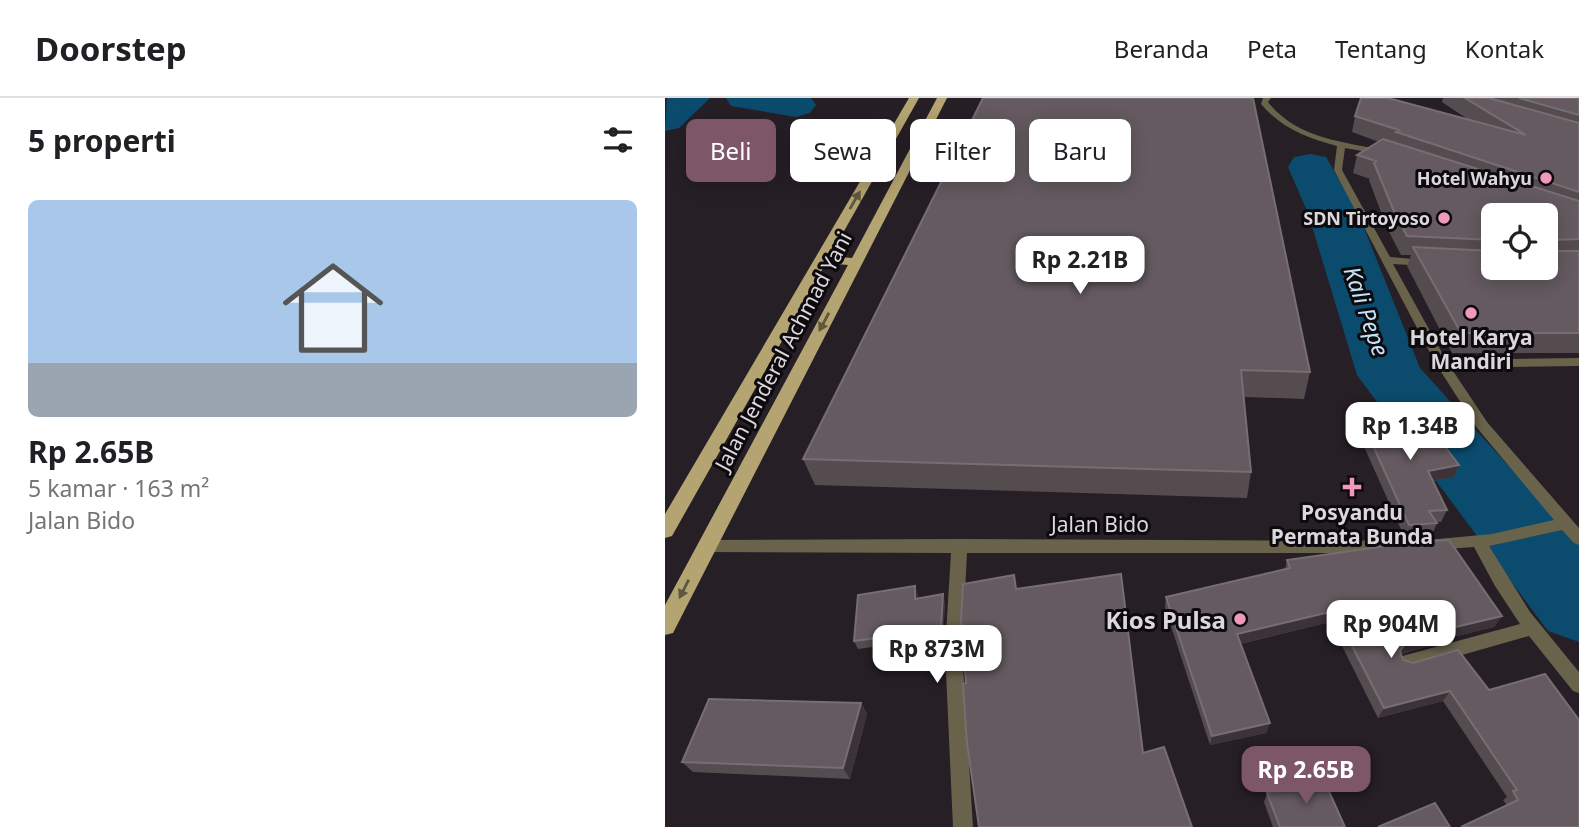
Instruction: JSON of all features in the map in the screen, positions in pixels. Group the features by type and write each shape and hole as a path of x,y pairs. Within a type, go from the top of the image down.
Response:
{"main road":[{"name":"Jalan Jenderal Achmad Yani","path":"665,626 856,262 906,137 914,98"},
{"name":"Jalan Jenderal Achmad Yani","path":"665,531 821,259 906,137 942,98"},
{"path":"821,259 856,262"}],"street":[{"path":"1265,100 1270,113 1304,133 1341,146 1398,158"},
{"path":"1341,146 1338,170 1442,364 1482,425 1579,538"},
{"path":"1385,260 1441,264"},
{"path":"1442,364 1579,362"},
{"name":"Jalan Bido","path":"706,546 1350,547 1493,540 1565,523"},
{"path":"1493,540 1495,575 1531,628 1579,685"},
{"path":"960,545 955,574 955,644 963,827"},
{"path":"1406,663 1531,628"}],"building":[{"path":"983,98 1253,98 1310,372 1241,370 1251,472 803,459 941,182 1015,182 1015,119 973,119"},
{"path":"1361,98 1388,98 1526,135 1465,98 1489,98 1579,123 1579,192 1355,116"},
{"path":"1519,98 1579,98 1579,115"},
{"path":"1383,139 1579,201 1579,239 1558,240 1558,203 1481,203 1481,239 1407,236 1393,209 1374,163 1376,161 1357,155"},
{"path":"1413,247 1481,250 1481,280 1558,280 1558,251 1579,251 1579,333 1461,333"},
{"path":"1417,410 1459,465 1428,471 1447,510 1429,511 1437,523 1409,525 1361,419"},
{"path":"1449,540 1502,616 1443,630 1445,633 1405,644 1400,651 1403,660 1413,663 1458,650 1489,690 1545,674 1579,720 1579,827 1461,827 1518,800 1513,791 1517,790 1450,691 1384,708 1334,611 1237,634 1270,723 1212,736 1166,597 1290,568 1287,560 1414,542"},
{"path":"1121,574 1143,753 1164,747 1192,827 979,827 967,743 963,684 966,683 961,621 963,584 1014,575 1016,589"},
{"path":"915,586 915,599 943,594 941,629 854,641 858,595"},
{"path":"709,699 861,703 843,768 682,762"},
{"path":"1323,778 1345,827 1280,827 1267,793"},
{"path":"1435,803 1450,827 1378,827"}],"waterway":[{"path":"665,119 691,98"},
{"name":"Kali Pepe","path":"745,98 796,105"},
{"name":"Kali Pepe","path":"1310,167 1333,213 1390,375 1579,605"}],"place":[{"name":"Hotel Wahyu","path":"1546,178"},
{"name":"SDN Tirtoyoso","path":"1444,218"},
{"name":"Hotel Karya Mandiri","path":"1471,313"},
{"name":"Posyandu Permata Bunda","path":"1352,487"},
{"name":"Kios Pulsa","path":"1240,619"}]}
